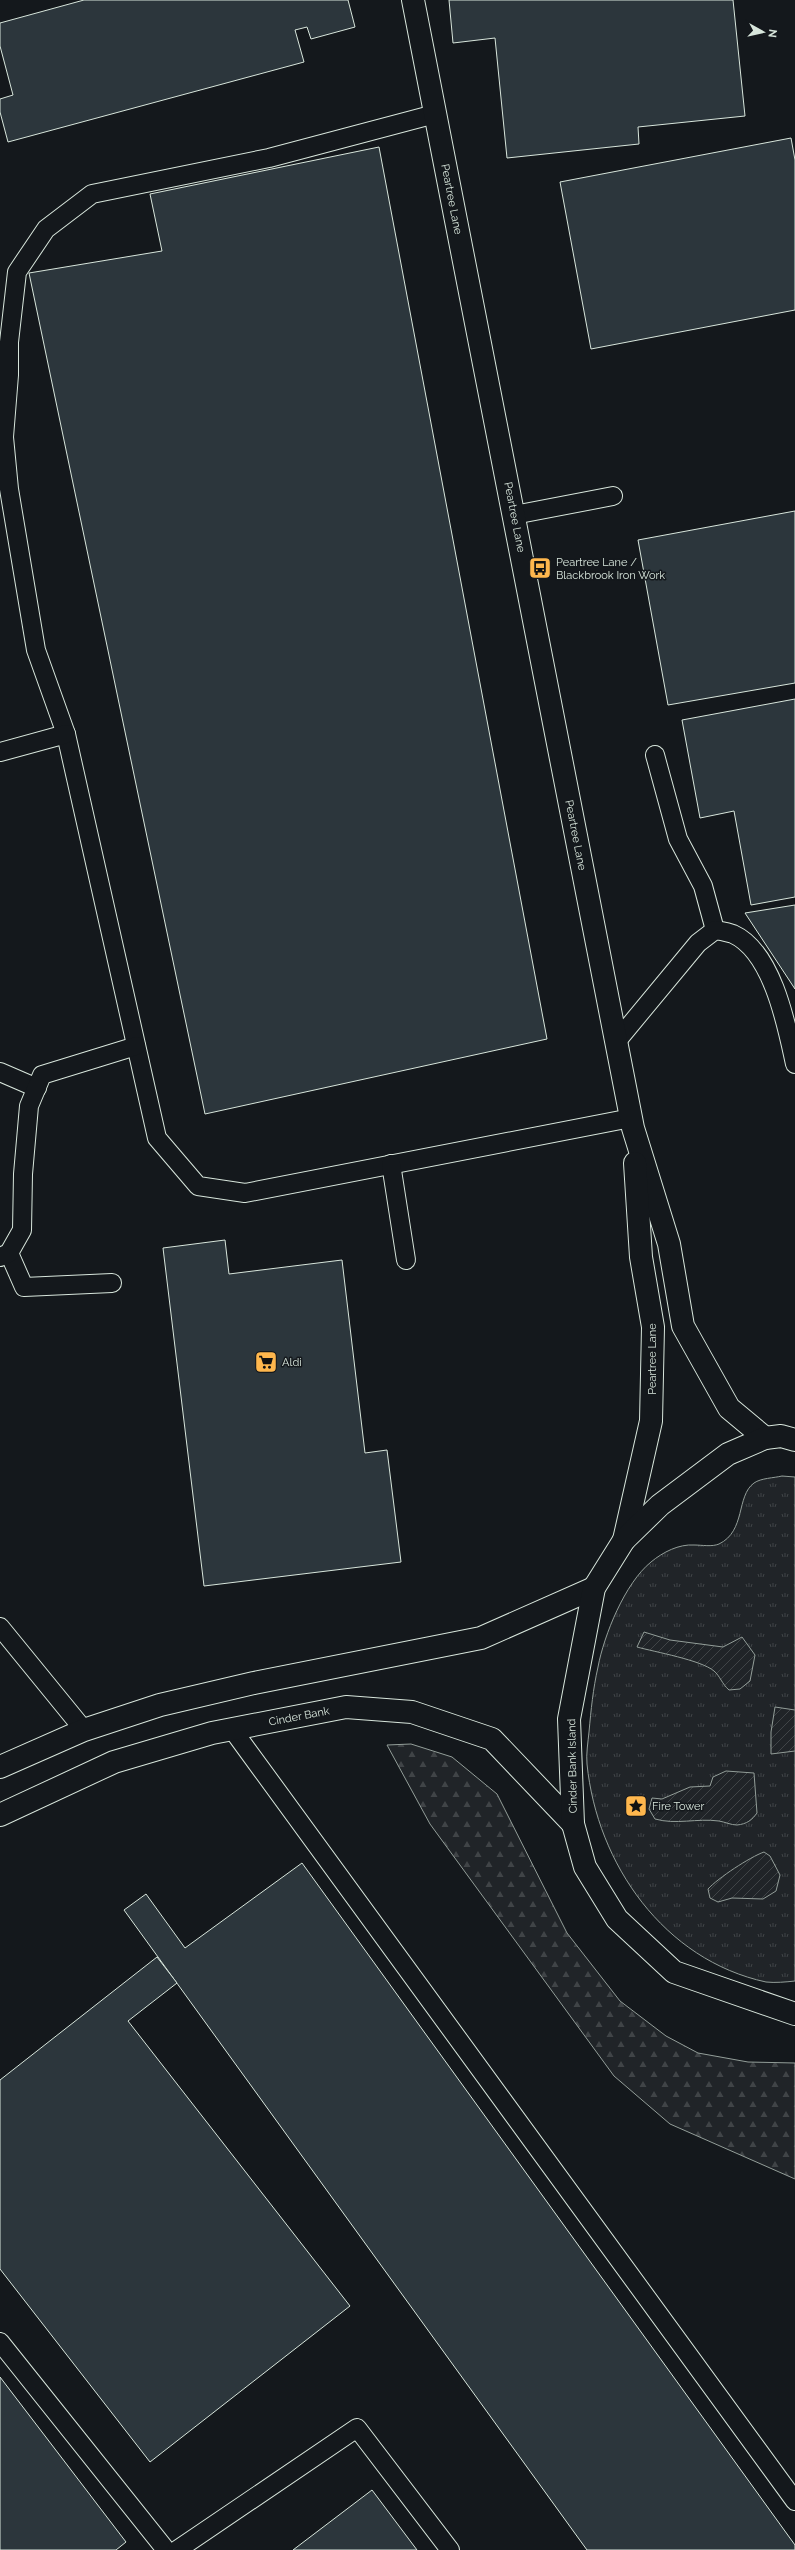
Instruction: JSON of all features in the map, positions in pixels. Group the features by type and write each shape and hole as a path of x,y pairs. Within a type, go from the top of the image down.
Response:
{"main road":[{"name":"Peartree Lane","path":"413,0 632,1123 669,1244 683,1326 729,1408 784,1436"},
{"name":"Peartree Lane","path":"624,1540 651,1421 653,1327 641,1257 632,1123"},
{"name":"Cinder Bank Island","path":"784,1436 728,1454 690,1480 624,1540 594,1588 569,1719 573,1824 585,1867 617,1919 644,1946 674,1972 792,2011"},
{"path":"0,1767 84,1730 160,1705 254,1683 481,1638 594,1588"},
{"name":"Cinder Bank","path":"0,1815 114,1762 232,1729 346,1707 412,1712 492,1739 573,1824"}],"lane":[{"path":"435,114 269,158 92,194 46,230 17,272 9,342 9,375 4,437 8,482 36,650 66,734 157,1138 198,1186 246,1193 391,1164 632,1123"},
{"path":"514,515 613,496"},
{"path":"0,752 66,734"},
{"path":"655,754 678,839 703,886 715,930"},
{"path":"616,1042 698,943 715,930 734,934 752,950 773,983 785,1016 795,1064"},
{"path":"112,1284 24,1287 4,1255 22,1230 23,1174 29,1106 42,1075 136,1046"},
{"path":"0,1072 37,1088"},
{"path":"391,1164 406,1260"},
{"path":"0,1629 84,1730"},
{"path":"232,1729 795,2501"},
{"path":"0,2342 166,2550"},
{"path":"177,2550 357,2428 450,2550"}],"green space":[{"path":"782,1476 795,1477 795,1981 766,1982 729,1970 696,1953 667,1930 642,1902 621,1871 605,1837 593,1801 587,1756 593,1691 601,1654 617,1610 633,1583 651,1562 671,1549 688,1545 716,1545 728,1538 737,1522 748,1489 760,1480"},
{"path":"644,1632 670,1640 723,1647 742,1637 755,1655 750,1681 740,1689 729,1690 716,1673 708,1667 689,1660 637,1647"},
{"path":"775,1707 795,1710 795,1751 771,1754 771,1732"},
{"path":"411,1744 452,1757 497,1794 567,1933 620,2001 666,2036 698,2053 748,2062 795,2063 795,2179 670,2124 614,2076 430,1824 387,1745"},
{"path":"726,1771 754,1773 757,1813 746,1823 732,1825 711,1820 663,1821 655,1819 649,1809 652,1798 662,1799 690,1787 710,1786 713,1777"},
{"path":"764,1852 770,1856 780,1875 776,1891 763,1899 732,1898 718,1902 710,1898 708,1889 713,1884 743,1863"}],"building":[{"path":"84,0 348,0 355,27 311,39 307,27 295,30 304,62 8,142 0,112 0,99 13,95 0,46 0,23"},
{"path":"449,0 733,0 745,116 638,127 639,144 507,158 495,38 453,43"},
{"path":"791,138 795,160 795,310 591,349 560,182"},
{"path":"379,147 547,1039 205,1114 29,273 162,251 150,194"},
{"path":"795,511 795,683 668,705 638,540"},
{"path":"795,699 795,897 751,905 734,811 700,818 682,720"},
{"path":"795,905 795,989 745,913"},
{"name":"Aldi","path":"225,1240 229,1274 342,1260 365,1453 387,1450 401,1562 204,1586 163,1248"},
{"path":"302,1863 795,2545 795,2550 587,2550 124,1910 146,1894 185,1948"},
{"path":"157,1957 177,1983 128,2021 350,2306 150,2462 0,2269 0,2080"},
{"path":"0,2377 126,2542 116,2550 0,2550"},
{"path":"372,2490 417,2550 293,2550"}],"place":[{"name":"Peartree Lane / Blackbrook Iron Work","path":"540,568"},
{"name":"Aldi","path":"266,1362"},
{"name":"Fire Tower","path":"636,1806"}]}
